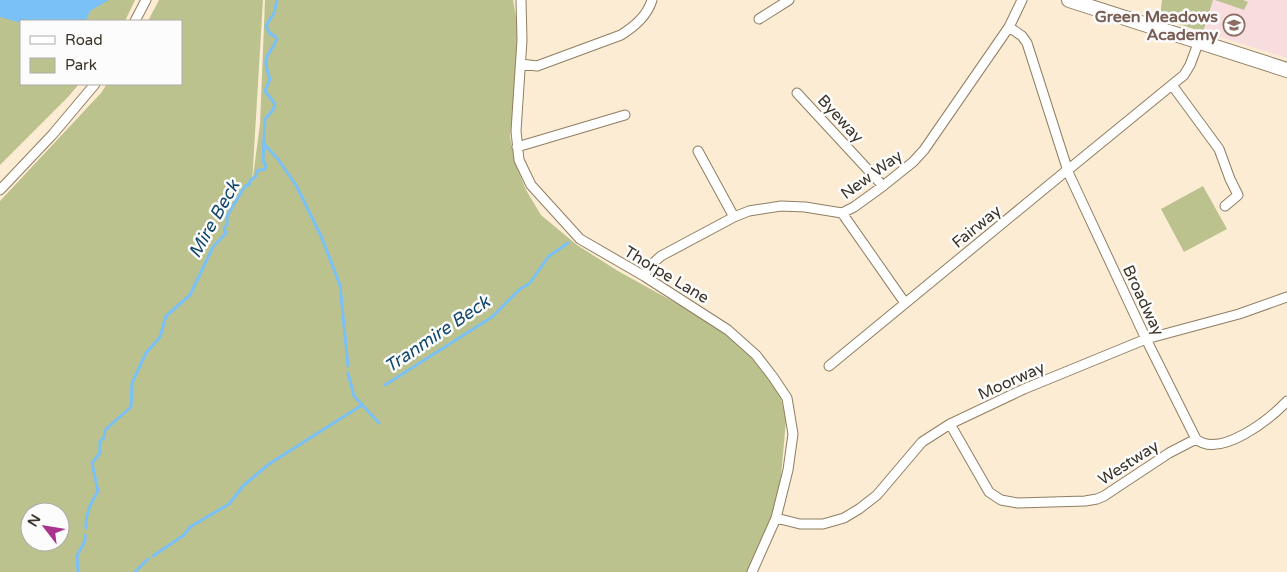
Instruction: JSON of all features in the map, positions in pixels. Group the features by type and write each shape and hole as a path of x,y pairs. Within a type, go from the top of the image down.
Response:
{"main road":[{"path":"1069,0 1287,70"}],"street":[{"path":"136,20 146,0"},
{"name":"Thorpe Lane","path":"521,0 521,64 516,131 519,160 531,185 580,239 644,276 728,330 756,356 787,398 793,434 788,470 776,518 752,572"},
{"path":"521,64 537,66 621,35 642,18 652,0"},
{"path":"759,19 789,0"},
{"name":"New Way","path":"644,276 650,266 661,256 734,217 781,206 804,207 842,213 854,207 883,186 913,162 924,150 1009,26 1022,0"},
{"name":"Broadway","path":"1009,26 1022,36 1027,43 1068,170 1146,339 1196,439"},
{"name":"Fairway","path":"829,366 1184,75 1199,41"},
{"path":"0,190 53,134 94,85"},
{"path":"1172,85 1219,149 1238,195 1225,206"},
{"name":"Byeway","path":"796,93 883,186"},
{"path":"517,147 625,115"},
{"path":"698,151 734,217"},
{"path":"842,213 905,304"},
{"name":"Moorway","path":"776,518 800,524 823,524 844,518 860,510 877,495 922,442 950,424 1024,389 1146,339 1239,314 1287,297"},
{"path":"1196,439 1204,444 1213,445 1237,438 1270,416 1287,401"},
{"name":"Westway","path":"950,424 989,492 1001,500 1018,504 1097,499 1112,491 1169,452 1196,439"}],"shaded area":[{"name":"Green Meadows Academy","path":"1162,0 1287,0 1287,58 1160,18"}],"green space":[{"path":"0,0 135,0 125,20 20,20 20,85 78,85 0,165"},
{"path":"159,0 263,0 252,184 260,124 265,0 513,0 517,23 516,83 510,137 516,165 526,190 541,215 577,245 618,271 721,328 751,355 779,390 786,420 781,477 772,517 750,572 0,572 0,201 106,85 182,85 182,20 149,20"},
{"path":"1162,0 1213,0 1203,32 1160,18"},
{"path":"1215,0 1243,0 1248,2 1244,10"},
{"path":"1203,186 1227,229 1184,252 1161,209"}],"water":[{"path":"0,0 109,0 90,11 86,20 20,20 20,23 0,17"}],"waterway":[{"name":"Mire Beck","path":"86,528 88,513 98,491 92,463 100,453 100,441 104,438 105,430 131,407 132,383 146,353 160,337 166,316 190,295 213,247 226,233 224,228 227,225 227,216 245,186 249,185 250,181 256,176 257,171 265,169 266,165 263,161 265,119 273,110 275,104 265,91 270,79 266,61 277,39 270,34 266,26 274,13 277,0"},
{"path":"263,143 277,158 296,185 321,236 340,285 348,366"},
{"name":"Tranmire Beck","path":"385,385 492,317 520,289 529,284 549,256 568,243"},
{"path":"348,373 354,396 379,423"},
{"path":"153,556 184,535 190,527 229,504 243,486 269,464 362,405"},
{"name":"Mire Beck","path":"78,572 77,556 85,541 85,535"},
{"path":"135,572 148,559"}],"place":[{"name":"Green Meadows Academy","path":"1234,25"}]}
